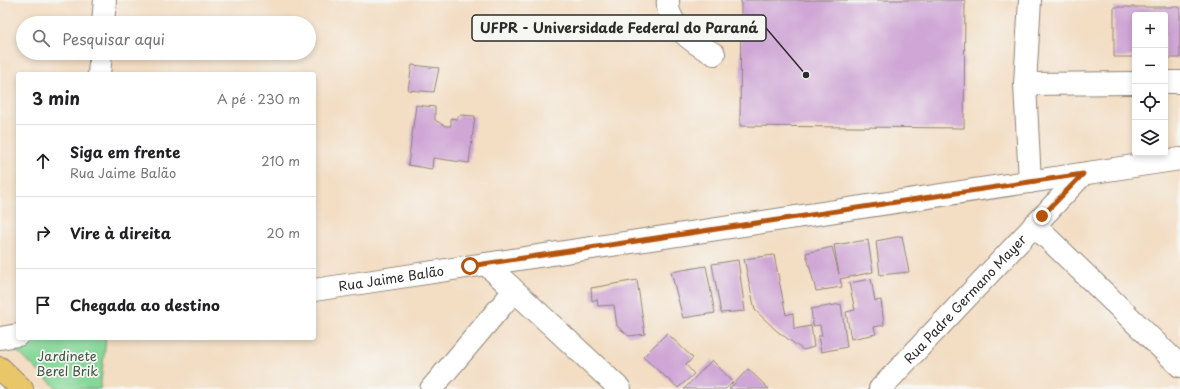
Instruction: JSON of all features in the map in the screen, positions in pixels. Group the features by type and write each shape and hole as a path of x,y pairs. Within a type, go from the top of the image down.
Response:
{"main road":[{"path":"0,368 22,389"}],"street":[{"path":"104,16 105,0"},
{"path":"668,0 671,18 680,30 704,49 714,54"},
{"path":"1030,0 1025,84 1030,182"},
{"path":"99,72 100,60"},
{"path":"1168,82 1180,82"},
{"path":"1025,84 1132,83"},
{"name":"Rua Jaime Balão","path":"316,290 1180,159"},
{"name":"Rua Padre Germano Mayer","path":"880,389 1083,174"},
{"path":"1034,225 1180,366"},
{"path":"486,264 620,389"},
{"path":"431,389 514,291"},
{"path":"0,338 16,335"}],"green space":[{"name":"Jardinete Berel Brik","path":"38,340 106,340 100,389 58,389 9,344"}],"building":[{"path":"741,0 965,0 964,128 740,126"},
{"path":"1114,7 1180,7 1180,58 1168,58 1168,12 1132,12 1132,57 1114,57"},
{"path":"412,65 439,68 434,92 408,90"},
{"path":"416,105 435,107 435,120 445,126 451,126 451,118 457,119 460,115 475,116 469,163 433,158 432,169 408,165"},
{"path":"902,236 909,272 880,275 876,241"},
{"path":"868,240 873,272 840,279 842,287 816,291 806,253 832,247 839,274 834,245"},
{"path":"774,255 786,315 793,313 794,329 811,326 814,347 803,350 777,331 755,310 744,259"},
{"path":"738,260 745,311 721,313 712,264"},
{"path":"706,266 715,313 683,318 671,272"},
{"path":"871,279 875,301 881,300 884,325 874,327 876,334 851,339 846,312 855,310 849,283"},
{"path":"637,280 645,334 629,336 617,326 614,305 598,306 597,299 592,301 591,288"},
{"path":"841,304 847,347 821,352 818,336 822,336 820,325 813,326 811,309"},
{"path":"667,333 693,358 686,365 694,374 678,388 643,357"},
{"path":"712,360 733,382 726,389 684,389"},
{"path":"748,369 769,389 729,389"}],"place":[{"name":"UFPR - Universidade Federal do Paraná","path":"806,75"}],"route":[{"path":"470,266 1083,174 1042,216"}]}
